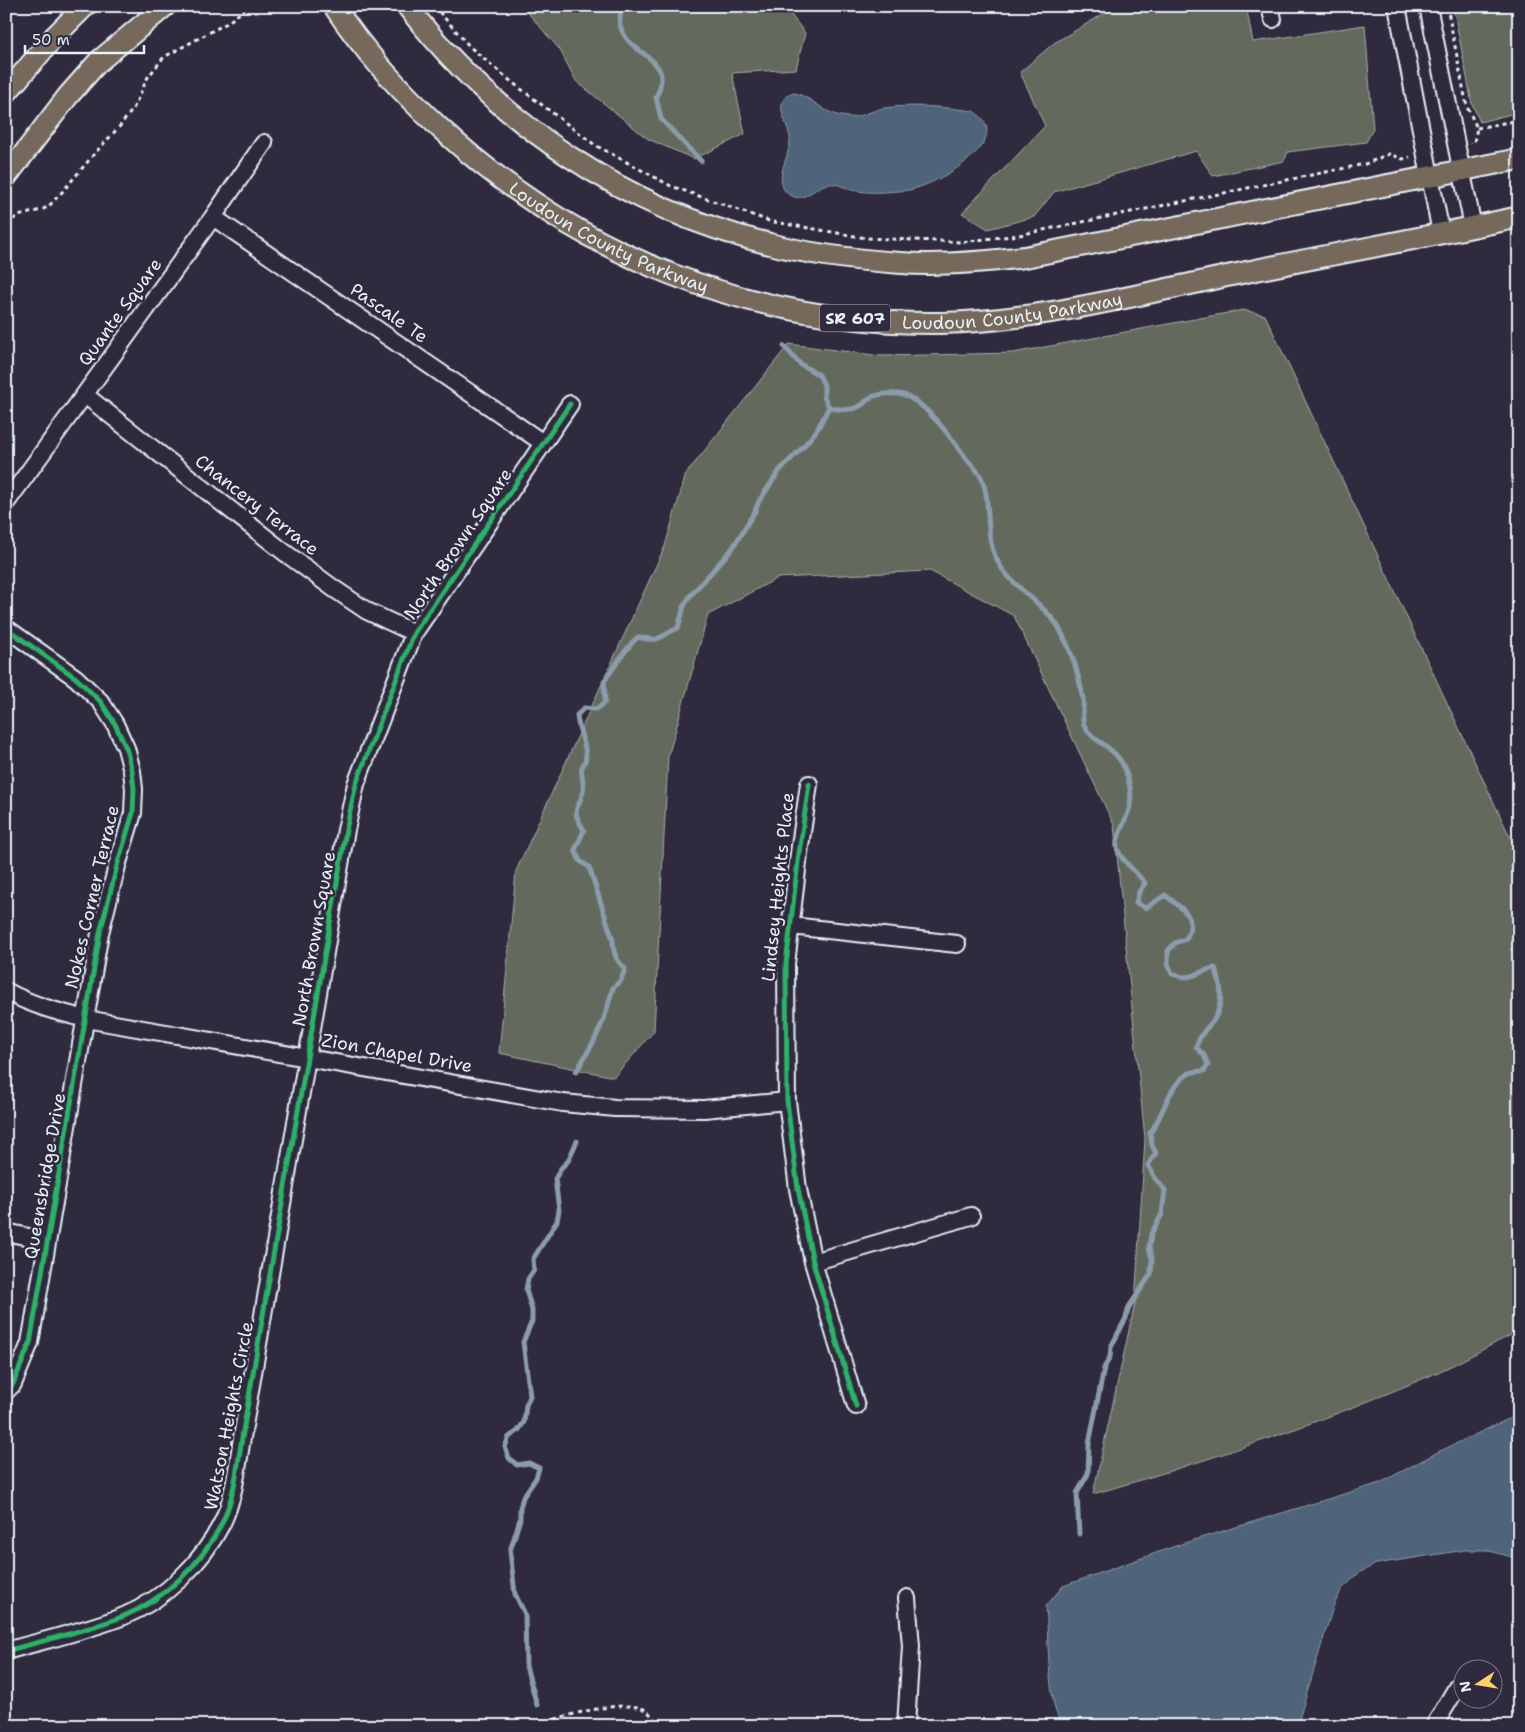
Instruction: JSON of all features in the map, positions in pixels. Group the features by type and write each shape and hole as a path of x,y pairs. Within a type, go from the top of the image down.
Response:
{"main road":[{"path":"6,93 54,37 85,6"},
{"path":"6,176 68,96 98,62 165,6"},
{"name":"Loudoun County Parkway","path":"334,6 389,78 422,111 486,168 529,199 587,235 658,269 741,297 804,312 869,320 906,322 978,321 1019,317 1137,295 1519,217"},
{"path":"406,6 423,28 489,96 555,147 598,174 675,213 769,244 859,260 902,264 981,262 1025,257 1519,159"}],"street":[{"path":"1397,6 1440,233"},
{"path":"1428,6 1473,227"},
{"name":"Quante Square","path":"6,503 213,217 264,143"},
{"name":"Pascale Te","path":"213,217 542,443"},
{"name":"Chancery Terrace","path":"84,395 332,588 367,611 414,633"},
{"name":"North Brown Square","path":"308,1058 346,830 356,784 414,633 570,404"},
{"name":"Nokes Corner Terrace","path":"6,628 76,678 102,702 126,748 132,771 134,789 133,813 108,896 86,1019"},
{"name":"Lindsey Heights Place","path":"809,784 786,964 787,1101 798,1189 813,1262 856,1406"},
{"path":"790,926 957,944"},
{"name":"Zion Chapel Drive","path":"6,991 49,1010 86,1019 563,1103 615,1108 704,1109 787,1101"},
{"name":"Queensbridge Drive","path":"6,1391 13,1384 30,1343 86,1019"},
{"name":"Watson Heights Circle","path":"6,1651 125,1616 153,1600 192,1567 206,1551 222,1522 231,1494 244,1426 308,1058"},
{"path":"813,1262 971,1216"},
{"path":"6,1232 47,1241"},
{"path":"906,1726 912,1646 907,1598"},
{"path":"1434,1726 1452,1695"}],"path":[{"path":"6,224 18,216 48,207 63,192 133,109 148,77 164,57 227,23 250,6"},
{"path":"434,6 470,47 594,145 671,186 769,220 866,238 961,242 1019,235 1365,164 1389,154 1403,158 1425,154"},
{"path":"1447,6 1467,107 1477,128 1474,142 1457,146"},
{"path":"1477,128 1519,120"},
{"path":"532,1726 575,1714 620,1706 635,1707 647,1711 659,1726"}],"green space":[{"path":"522,6 784,6 805,33 796,69 732,73 745,134 694,159 648,139 576,81 560,50"},
{"path":"1117,6 1246,6 1253,42 1365,25 1373,129 1366,142 1288,152 1284,161 1213,176 1196,151 1054,192 1034,217 988,229 962,213 1045,126 1020,72 1054,43"},
{"path":"1453,6 1519,6 1519,112 1480,122 1472,104"},
{"path":"1243,310 1265,315 1519,856 1519,1331 1455,1364 1392,1392 1222,1454 1093,1494 1135,1303 1145,1139 1114,825 1014,616 930,571 778,578 708,615 668,757 654,1031 614,1077 499,1053 516,871 665,546 686,474 789,344 881,356 1013,353"}],"water":[{"path":"795,93 802,95 825,110 847,117 856,117 884,108 906,106 940,107 973,111 985,122 986,135 980,147 968,160 953,171 921,187 909,190 873,192 852,190 830,184 802,197 792,196 785,191 781,177 790,144 790,137 782,112 782,104 786,96"},
{"path":"1519,1414 1519,1559 1486,1550 1465,1550 1376,1564 1359,1573 1342,1589 1333,1607 1297,1726 1076,1726 1060,1720 1055,1710 1051,1682 1046,1606 1063,1586 1184,1543 1380,1483 1436,1453"}],"waterway":[{"path":"622,6 620,25 625,36 656,64 660,73 661,83 656,97 661,119 701,161"},
{"path":"784,346 800,364 819,375 824,385 824,397 829,407 850,409 858,407 878,395 904,395 913,399 931,414 981,477 986,496 990,539 996,558 1017,586 1044,610 1059,628 1071,653 1079,680 1083,699 1084,725 1093,736 1117,756 1126,772 1131,801 1118,838 1117,848 1125,861 1145,883 1139,892 1136,903 1146,908 1165,895 1183,909 1189,919 1189,931 1186,939 1175,943 1168,951 1168,964 1172,974 1186,977 1215,968 1219,981 1221,994 1217,1015 1201,1036 1196,1047 1204,1055 1208,1065 1204,1071 1188,1074 1175,1086 1150,1133 1152,1145 1156,1153 1148,1165 1155,1178 1165,1190 1162,1214 1151,1234 1149,1248 1152,1258 1151,1274 1129,1307 1104,1368 1089,1444 1088,1474 1077,1493 1079,1534"},
{"path":"576,1072 594,1041 604,1019 613,988 621,980 625,969 616,956 613,940 589,867 580,861 575,850 584,830 577,817 576,809 583,791 582,767 586,757 577,715 584,708 596,709 605,702 604,681 633,641 638,637 646,639 660,638 678,628 684,606 690,596 732,549 759,501 780,470 817,430 829,407"},
{"path":"537,1705 526,1666 525,1614 515,1594 510,1551 520,1519 523,1497 536,1478 539,1468 529,1463 517,1465 509,1458 505,1447 509,1437 518,1431 524,1422 526,1405 530,1396 523,1342 532,1321 532,1310 526,1290 528,1279 534,1270 533,1259 557,1221 559,1210 555,1179 561,1168 568,1161 577,1141"}],"cycle path":[{"path":"6,1651 95,1626 124,1616 154,1600 168,1590 193,1566 214,1538 227,1512 236,1476 346,830 356,784 414,633 570,404"},
{"path":"6,628 76,678 101,702 115,724 126,748 134,789 133,813 100,933 30,1343 13,1384 6,1391"},
{"path":"809,784 786,964 787,1101 798,1189 813,1262 856,1406"}]}
